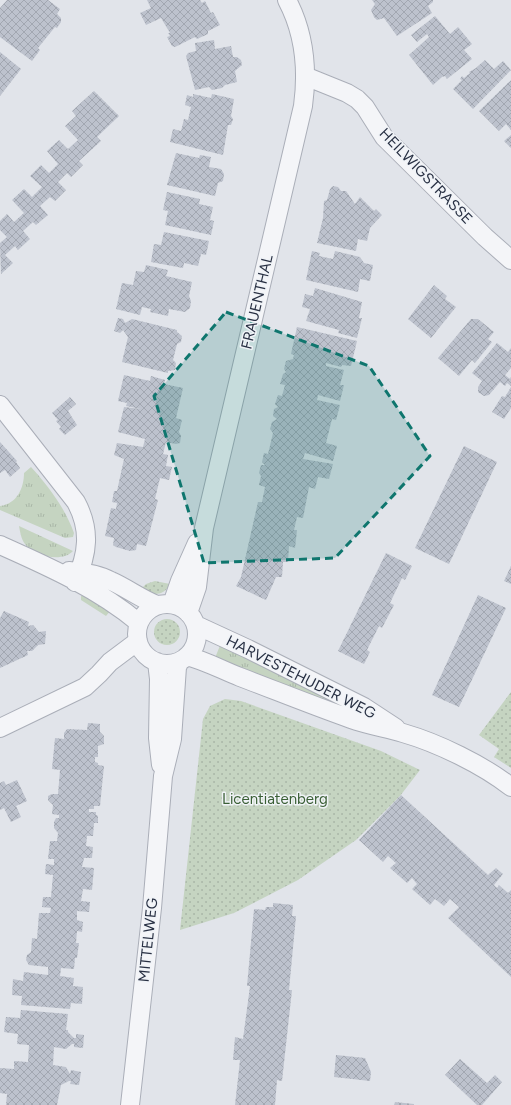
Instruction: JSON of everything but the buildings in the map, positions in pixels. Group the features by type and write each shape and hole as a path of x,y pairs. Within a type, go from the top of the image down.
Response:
{"street":[{"path":"287,0 294,14 302,40 305,76"},
{"name":"HEILWIGSTRASSE","path":"305,76 347,93 357,99 365,107 384,136 485,237 511,260"},
{"name":"FRAUENTHAL","path":"192,619 204,528 300,118 305,76"},
{"path":"0,405 76,502 81,513 85,523 87,544 85,558 78,577"},
{"name":"FRAUENTHAL","path":"165,604 180,581 204,528"},
{"name":"HARVESTEHUDER WEG","path":"0,545 46,566 78,577 111,581 143,600 181,607 192,619 248,649 364,707 403,733"},
{"name":"HARVESTEHUDER WEG","path":"78,577 106,600 139,623"},
{"path":"157,662 146,655 138,641 137,632 139,623 146,612 165,604"},
{"path":"183,658 195,643 192,619"},
{"path":"0,728 85,687 100,674 110,662 138,641"},
{"name":"HARVESTEHUDER WEG","path":"157,662 169,664 183,658 207,662 238,676 351,719 376,727 403,733 463,758 482,768 511,787"},
{"name":"MITTELWEG","path":"130,1105 151,916 163,776 172,739 177,667 183,658"},
{"name":"MITTELWEG","path":"157,662 159,679 158,738 163,776"}],"highlighted area":[{"path":"226,312 369,366 430,456 335,558 204,563 154,396"}],"green space":[{"path":"31,467 61,506 74,533 73,537 65,538 0,510 0,506 6,505 15,499 21,490 24,473"},
{"path":"19,526 73,551 62,557 41,555 25,544"},
{"path":"155,581 170,584 164,591 157,594 139,591 146,584"},
{"path":"85,594 111,610 106,616 81,600 81,596"},
{"path":"167,619 176,623 180,632 176,641 167,645 158,641 154,632 158,623"},
{"path":"221,643 351,708 349,712 215,658"},
{"path":"511,692 511,768 494,757 499,749 479,735"},
{"name":"Licentiatenberg","path":"225,699 241,701 381,751 420,770 400,796 356,840 298,880 234,913 180,930 203,719 210,706"}]}
